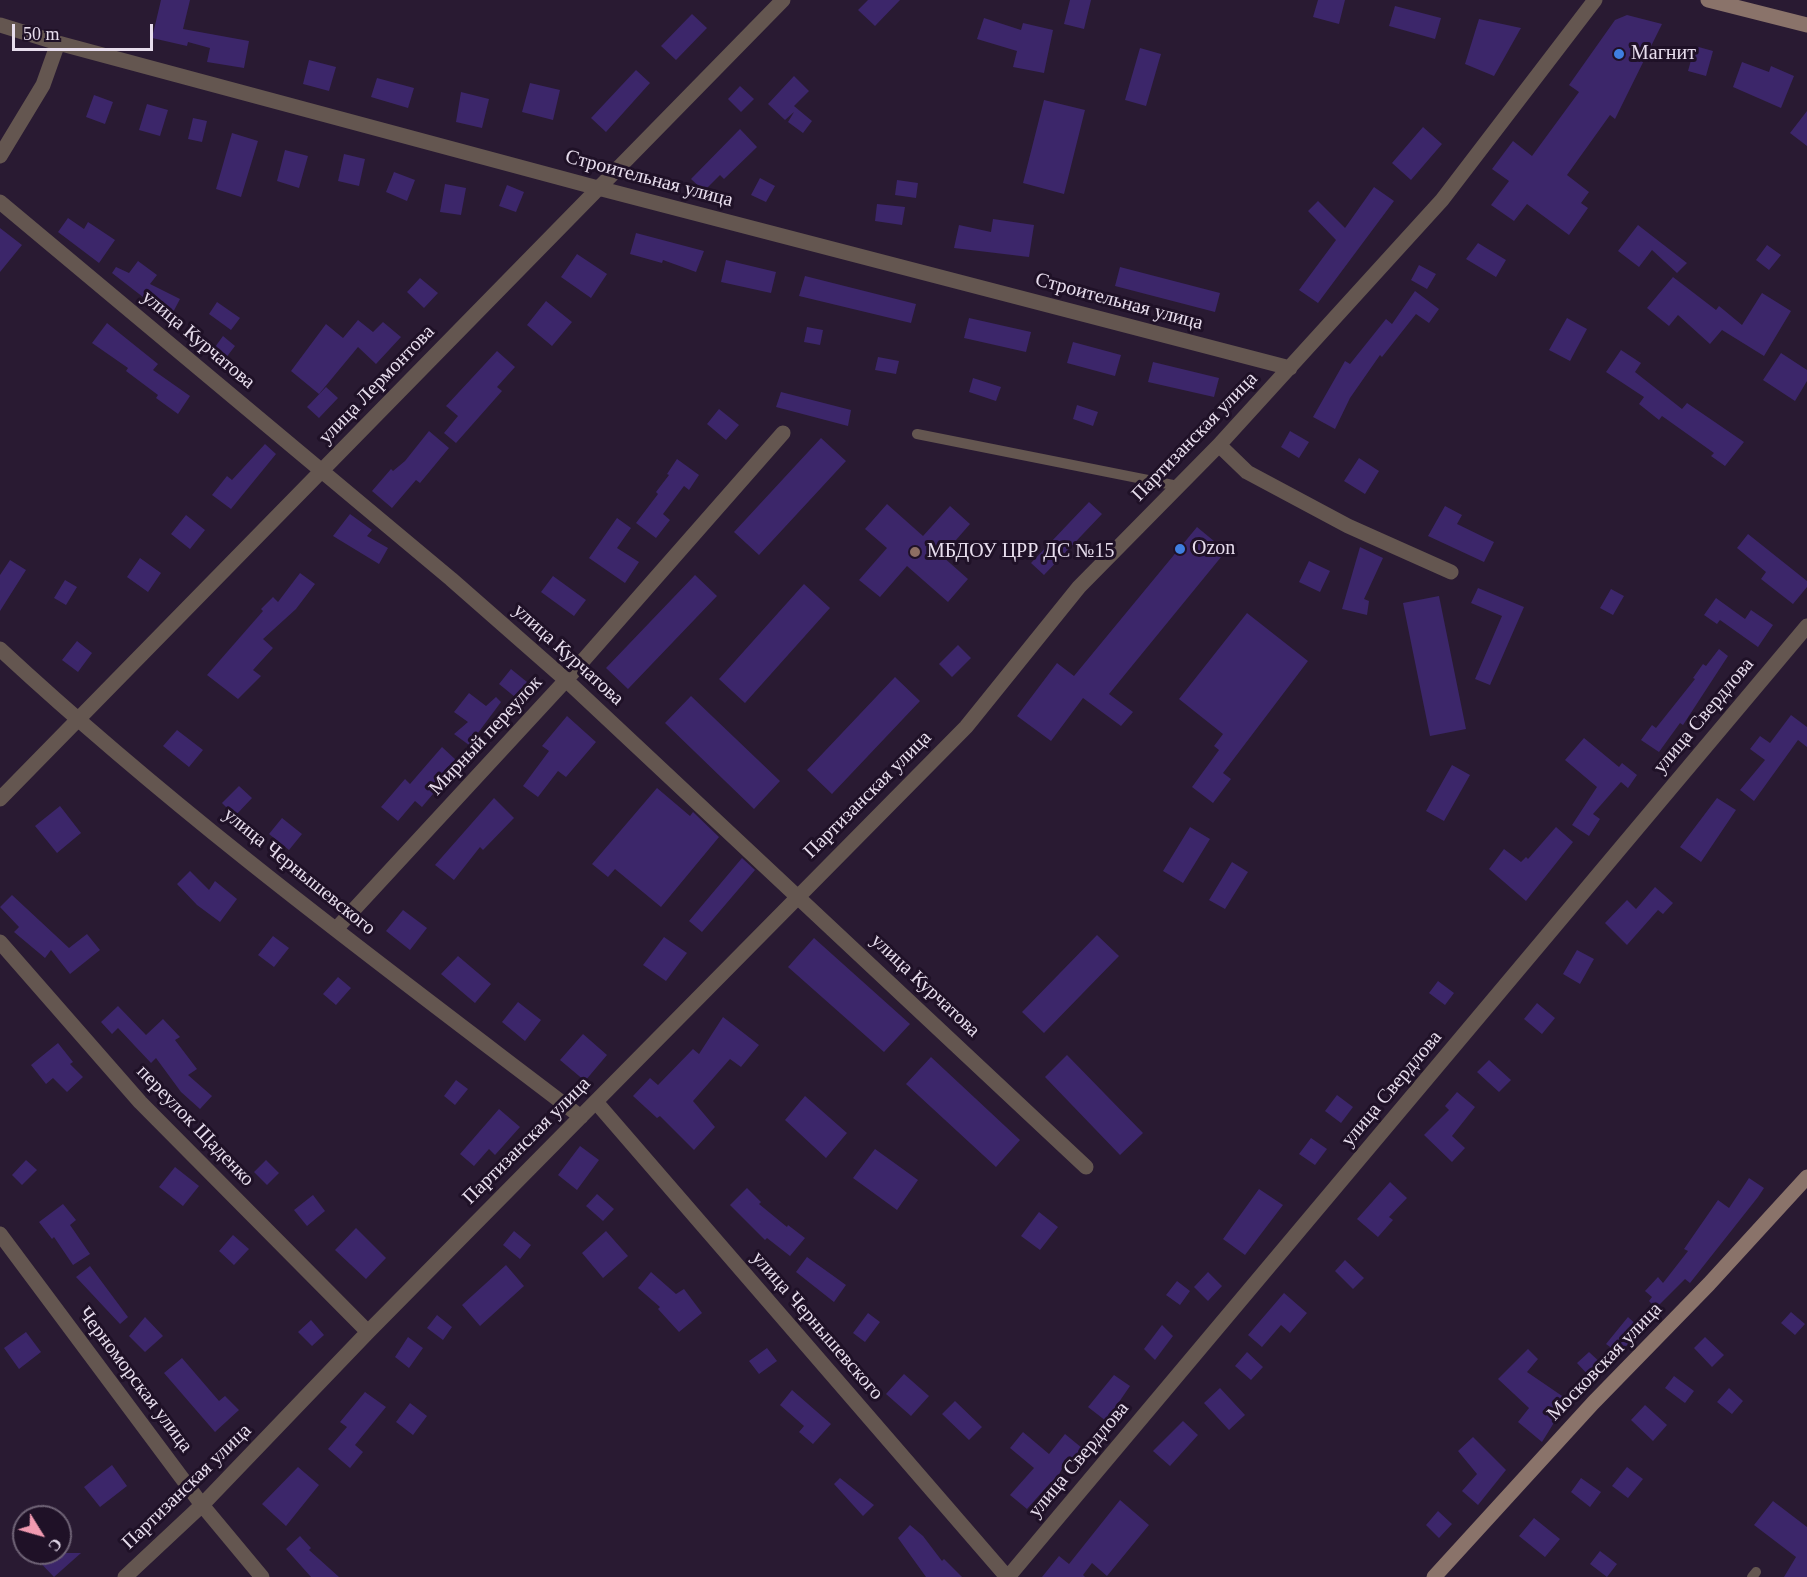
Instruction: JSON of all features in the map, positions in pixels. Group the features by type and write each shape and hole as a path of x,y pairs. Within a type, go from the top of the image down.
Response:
{"street":[{"name":"улица Лермонтова","path":"0,799 783,0"},
{"name":"Партизанская улица","path":"125,1577 202,1505 368,1332 966,727 1079,587 1219,446 1442,200 1595,0"},
{"path":"1708,0 1807,25"},
{"name":"Строительная улица","path":"0,25 58,43 598,188 1290,368"},
{"path":"0,156 43,85 58,43"},
{"name":"улица Курчатова","path":"0,201 322,471 566,680 1086,1167"},
{"name":"Мирный переулок","path":"336,930 566,680 783,433"},
{"path":"1219,446 1247,472 1348,526 1451,572"},
{"name":"улица Свердлова","path":"1008,1577 1807,626"},
{"name":"улица Чернышевского","path":"0,649 76,719 336,930 580,1117"},
{"name":"переулок Щаденко","path":"0,942 140,1102 368,1332"},
{"name":"улица Чернышевского","path":"596,1102 1008,1577"},
{"name":"Московская улица","path":"1434,1577 1593,1403 1709,1284 1807,1177"},
{"name":"Черноморская улица","path":"0,1234 202,1505 262,1577"}],"lane":[{"path":"917,434 1178,486"}],"building":[{"path":"161,0 190,0 183,29 249,41 244,68 207,62 210,48 188,42 187,46 152,38"},
{"path":"868,0 900,0 875,26 858,10"},
{"path":"1070,0 1091,0 1084,29 1064,24"},
{"path":"1318,0 1345,0 1339,24 1313,17"},
{"path":"1395,6 1441,18 1435,39 1389,26"},
{"path":"692,14 707,28 676,60 661,46"},
{"path":"1627,15 1662,24 1615,119 1610,115 1567,175 1589,192 1581,203 1588,208 1569,235 1527,204 1514,221 1491,205 1509,181 1492,169 1513,141 1532,156 1579,92 1569,85 1615,20"},
{"path":"984,18 1021,30 1023,23 1053,30 1044,73 1013,67 1017,51 977,39"},
{"path":"1479,19 1521,28 1494,76 1465,64"},
{"path":"1695,46 1713,51 1706,76 1688,71"},
{"path":"1140,48 1161,54 1146,106 1125,100"},
{"path":"309,60 336,67 329,91 303,84"},
{"path":"1742,62 1769,72 1771,66 1794,76 1781,108 1733,87"},
{"path":"636,70 650,83 606,132 591,118"},
{"path":"794,76 809,91 794,106 812,121 803,133 788,122 794,112 785,120 768,104"},
{"path":"377,78 414,88 408,108 371,97"},
{"path":"530,83 560,90 553,120 522,112"},
{"path":"740,86 754,99 741,112 728,99"},
{"path":"461,92 489,99 482,128 456,122"},
{"path":"94,95 113,102 105,124 86,117"},
{"path":"1044,100 1085,110 1064,194 1023,183"},
{"path":"147,104 168,110 160,136 139,130"},
{"path":"1807,111 1807,146 1790,133"},
{"path":"193,118 207,121 202,142 188,139"},
{"path":"1423,127 1442,144 1411,180 1392,163"},
{"path":"740,129 757,147 724,179 720,175 704,191 691,179"},
{"path":"232,133 258,141 241,197 216,189"},
{"path":"285,150 308,156 299,188 277,181"},
{"path":"344,154 365,159 359,186 338,181"},
{"path":"394,172 415,180 407,201 386,192"},
{"path":"760,178 775,186 766,202 751,195"},
{"path":"897,180 918,183 916,198 895,195"},
{"path":"445,184 466,188 461,215 440,212"},
{"path":"507,185 524,192 516,212 499,206"},
{"path":"1374,187 1394,201 1318,303 1299,290 1336,240 1308,211 1318,201 1345,228"},
{"path":"877,204 905,207 902,225 875,221"},
{"path":"68,218 84,229 88,222 115,240 99,263 58,232"},
{"path":"993,219 1034,225 1029,257 954,248 959,225 991,232"},
{"path":"1638,225 1687,263 1677,273 1652,250 1639,267 1618,251"},
{"path":"0,228 22,245 0,272"},
{"path":"636,233 704,251 696,272 663,260 662,263 630,254"},
{"path":"1478,243 1506,260 1496,277 1466,259"},
{"path":"1767,245 1781,255 1769,270 1756,260"},
{"path":"577,254 607,274 591,298 561,277"},
{"path":"726,260 776,272 771,293 721,282"},
{"path":"138,261 157,275 150,284 180,299 170,318 112,273 116,267 129,273"},
{"path":"1419,265 1436,274 1427,289 1411,280"},
{"path":"1120,267 1220,293 1215,312 1115,286"},
{"path":"805,276 916,304 911,323 799,296"},
{"path":"1673,277 1716,310 1719,306 1742,325 1762,293 1791,311 1764,356 1722,330 1710,344 1678,315 1669,326 1647,308"},
{"path":"420,278 438,293 424,308 407,292"},
{"path":"1415,291 1439,309 1429,323 1416,314 1382,357 1380,355 1350,398 1335,429 1313,417 1345,361 1350,364 1386,319 1392,324"},
{"path":"546,301 572,322 552,346 527,325"},
{"path":"217,302 240,318 231,330 209,314"},
{"path":"969,318 1031,332 1026,352 964,338"},
{"path":"1567,318 1587,329 1570,361 1549,350"},
{"path":"358,320 373,332 383,322 401,337 376,364 358,347 319,394 291,371 326,324 343,338"},
{"path":"107,323 158,364 153,370 190,396 178,414 156,398 158,395 126,371 128,368 92,343"},
{"path":"807,327 823,330 820,345 804,342"},
{"path":"223,336 235,346 222,363 210,354"},
{"path":"1073,342 1121,355 1115,376 1067,363"},
{"path":"1621,350 1641,363 1635,372 1682,409 1687,403 1744,442 1725,466 1711,456 1714,453 1662,416 1659,420 1639,404 1644,397 1606,372"},
{"path":"497,351 515,367 497,387 502,391 456,443 444,433 458,416 446,406"},
{"path":"1781,353 1807,370 1807,381 1795,401 1763,380"},
{"path":"878,357 899,361 896,374 875,370"},
{"path":"1153,362 1219,378 1214,397 1148,382"},
{"path":"973,378 1001,387 996,401 969,392"},
{"path":"326,387 338,398 319,418 307,407"},
{"path":"781,392 851,410 848,426 776,407"},
{"path":"1077,405 1098,412 1093,426 1073,419"},
{"path":"719,409 739,425 726,440 707,424"},
{"path":"429,431 449,448 420,483 416,480 392,508 372,491 391,469 393,471 405,461"},
{"path":"1290,431 1309,442 1299,458 1281,447"},
{"path":"821,438 846,461 759,555 734,532"},
{"path":"265,444 276,454 231,509 212,495 227,476 232,480"},
{"path":"1359,458 1379,471 1365,494 1344,481"},
{"path":"677,459 699,475 689,490 684,486 663,514 670,520 656,538 636,523 658,494 656,492 669,475 667,474"},
{"path":"1089,502 1102,514 1044,575 1031,563"},
{"name":"МБДОУ ЦРР ДС №15","path":"887,504 923,536 950,506 970,524 942,556 968,579 948,602 907,566 880,597 859,580 887,548 865,529"},
{"path":"1445,506 1462,515 1457,524 1494,542 1484,562 1428,536"},
{"path":"350,514 372,530 367,536 388,548 379,564 333,536"},
{"path":"186,515 205,530 190,549 171,534"},
{"path":"617,518 631,528 617,548 639,562 625,583 589,558"},
{"path":"1197,527 1226,551 1109,694 1133,712 1121,726 1083,698 1051,741 1017,716 1057,663 1074,676"},
{"path":"1748,534 1807,581 1807,587 1793,604 1761,579 1766,572 1737,548"},
{"path":"1360,547 1383,558 1364,599 1369,601 1367,615 1342,609"},
{"path":"140,558 161,573 148,592 127,577"},
{"path":"10,560 26,570 0,611 0,575"},
{"path":"1309,561 1330,571 1320,592 1299,582"},
{"path":"300,573 315,584 296,609 263,639 273,648 253,670 261,676 238,699 207,675 263,611 261,609 273,597 278,602"},
{"path":"695,575 717,596 628,689 606,668"},
{"path":"553,576 586,600 574,616 541,592"},
{"path":"65,580 77,587 66,605 54,598"},
{"path":"804,584 830,608 745,703 719,679"},
{"path":"1478,588 1524,607 1490,685 1475,679 1502,616 1471,603"},
{"path":"1611,589 1624,596 1613,615 1600,608"},
{"path":"1439,596 1466,729 1430,736 1403,603"},
{"path":"1716,598 1745,619 1751,610 1773,625 1758,647 1720,620 1717,624 1704,615"},
{"path":"1247,613 1308,661 1223,773 1231,779 1213,803 1192,787 1219,750 1214,746 1223,734 1179,699"},
{"path":"77,641 92,653 78,672 62,660"},
{"path":"958,645 971,658 952,677 939,664"},
{"path":"1719,649 1728,656 1683,725 1680,723 1659,752 1641,740 1652,725 1656,728 1695,679 1693,678 1703,664 1706,666"},
{"path":"511,669 527,682 515,697 499,684"},
{"path":"895,677 920,701 832,794 807,770"},
{"path":"469,693 486,706 496,697 501,702 469,745 454,734 468,722 454,712"},
{"path":"691,696 780,781 754,809 665,723"},
{"path":"1791,715 1807,727 1807,747 1798,740 1754,801 1740,790 1765,760 1750,749 1760,736 1770,743"},
{"path":"567,716 596,742 566,777 558,771 538,797 523,786 549,751 542,746"},
{"path":"177,730 203,750 189,767 163,746"},
{"path":"1584,738 1619,767 1622,763 1637,775 1628,788 1621,782 1593,814 1600,819 1589,836 1572,825 1597,787 1565,760"},
{"path":"442,747 456,760 444,771 449,775 422,807 415,801 398,821 381,807 405,779 410,784"},
{"path":"1452,765 1470,775 1444,821 1426,811"},
{"path":"239,786 252,798 235,816 222,803"},
{"path":"657,788 690,816 693,812 719,837 661,907 615,869 608,877 592,864"},
{"path":"494,798 514,818 483,850 480,847 454,880 435,865"},
{"path":"1717,798 1736,810 1701,862 1680,847"},
{"path":"60,806 81,833 57,853 35,826"},
{"path":"282,818 302,834 289,850 269,834"},
{"path":"1190,827 1210,839 1183,883 1163,871"},
{"path":"1556,827 1573,842 1526,901 1489,869 1504,849 1521,862 1526,857 1528,859"},
{"path":"742,858 755,870 702,932 689,921"},
{"path":"1232,862 1248,872 1225,909 1209,900"},
{"path":"190,871 209,890 215,881 237,899 220,922 197,905 177,884"},
{"path":"1655,887 1673,903 1663,914 1658,910 1627,945 1605,923 1627,900 1636,909"},
{"path":"12,895 69,948 87,934 100,950 70,974 51,950 45,958 14,932 19,927 0,907"},
{"path":"403,910 427,928 410,950 386,931"},
{"path":"1097,935 1119,956 1044,1033 1022,1012"},
{"path":"273,936 289,948 274,967 258,955"},
{"path":"664,937 687,953 666,981 643,965"},
{"path":"814,938 910,1024 884,1052 788,967"},
{"path":"1577,950 1594,959 1580,984 1563,974"},
{"path":"458,956 491,984 475,1003 441,974"},
{"path":"338,977 351,988 336,1005 323,994"},
{"path":"1438,981 1454,993 1445,1005 1429,993"},
{"path":"518,1002 541,1020 525,1041 502,1022"},
{"path":"1537,1003 1555,1018 1542,1034 1524,1019"},
{"path":"118,1006 146,1035 163,1019 180,1037 175,1040 197,1069 188,1075 212,1096 200,1109 181,1092 156,1058 151,1063 118,1028 112,1034 101,1022"},
{"path":"723,1017 759,1045 741,1067 730,1059 693,1101 715,1127 694,1150 660,1116 657,1118 633,1096 650,1078 658,1085 693,1049 699,1054"},
{"path":"583,1034 607,1055 585,1081 560,1060"},
{"path":"58,1043 73,1062 70,1064 83,1077 67,1092 53,1078 46,1084 31,1065"},
{"path":"1067,1055 1143,1133 1120,1155 1045,1077"},
{"path":"931,1057 1020,1140 996,1167 906,1084"},
{"path":"1489,1060 1511,1080 1499,1092 1477,1072"},
{"path":"456,1080 468,1089 455,1105 444,1096"},
{"path":"1457,1092 1475,1107 1452,1136 1465,1148 1452,1162 1424,1135 1449,1110 1445,1106"},
{"path":"1337,1095 1353,1107 1341,1123 1325,1111"},
{"path":"805,1096 847,1133 826,1158 785,1120"},
{"path":"499,1109 520,1127 495,1155 489,1149 474,1166 460,1154"},
{"path":"1311,1138 1327,1149 1315,1165 1299,1154"},
{"path":"580,1146 599,1160 577,1190 558,1175"},
{"path":"875,1149 918,1180 897,1210 853,1178"},
{"path":"26,1160 37,1170 22,1185 12,1175"},
{"path":"266,1160 279,1173 267,1185 254,1172"},
{"path":"175,1167 199,1186 183,1206 159,1187"},
{"path":"1749,1178 1764,1188 1758,1197 1690,1283 1685,1279 1656,1308 1649,1301 1652,1297 1645,1291 1658,1277 1663,1283 1688,1251 1684,1249 1718,1200 1729,1208"},
{"path":"1390,1182 1407,1198 1389,1217 1393,1220 1378,1237 1357,1219"},
{"path":"747,1188 761,1202 759,1204 787,1227 788,1225 805,1238 790,1256 767,1238 765,1240 730,1205"},
{"path":"1259,1189 1283,1205 1245,1255 1223,1239"},
{"path":"597,1194 614,1209 603,1221 586,1206"},
{"path":"313,1195 325,1211 307,1226 294,1210"},
{"path":"63,1204 76,1220 70,1225 90,1254 73,1265 54,1237 52,1239 39,1222"},
{"path":"1039,1212 1058,1227 1040,1250 1021,1236"},
{"path":"356,1228 386,1258 366,1279 335,1250"},
{"path":"514,1231 531,1245 520,1259 503,1245"},
{"path":"606,1231 628,1256 603,1278 582,1253"},
{"path":"233,1235 249,1249 234,1265 219,1251"},
{"path":"807,1257 846,1285 834,1302 796,1272"},
{"path":"1345,1260 1364,1278 1353,1289 1335,1271"},
{"path":"506,1265 524,1286 480,1326 462,1305"},
{"path":"90,1266 128,1317 120,1324 76,1277"},
{"path":"651,1272 676,1294 684,1289 702,1313 679,1332 658,1309 660,1307 638,1288"},
{"path":"1208,1272 1222,1286 1208,1301 1194,1287"},
{"path":"1177,1281 1190,1291 1180,1305 1166,1295"},
{"path":"1284,1293 1307,1313 1290,1333 1281,1325 1262,1347 1248,1335"},
{"path":"1791,1312 1805,1324 1795,1335 1781,1323"},
{"path":"868,1313 880,1322 865,1342 853,1333"},
{"path":"437,1315 452,1327 443,1340 427,1328"},
{"path":"145,1317 163,1336 145,1352 129,1336"},
{"path":"1628,1317 1640,1328 1620,1354 1606,1344"},
{"path":"311,1320 324,1335 312,1346 298,1332"},
{"path":"1162,1325 1173,1336 1155,1360 1144,1349"},
{"path":"26,1332 41,1352 19,1369 4,1348"},
{"path":"408,1337 423,1348 409,1368 395,1357"},
{"path":"1705,1337 1724,1355 1712,1367 1694,1348"},
{"path":"767,1348 777,1361 759,1374 749,1361"},
{"path":"1528,1349 1538,1359 1527,1372 1568,1400 1542,1442 1518,1422 1529,1408 1498,1379"},
{"path":"1247,1352 1263,1367 1251,1380 1235,1366"},
{"path":"1589,1352 1603,1365 1590,1377 1577,1363"},
{"path":"182,1358 219,1401 225,1396 239,1410 215,1432 164,1373"},
{"path":"904,1374 929,1396 911,1416 886,1394"},
{"path":"1114,1375 1130,1386 1106,1421 1088,1407"},
{"path":"1674,1376 1694,1391 1685,1403 1665,1388"},
{"path":"1220,1388 1245,1415 1229,1430 1204,1403"},
{"path":"1729,1388 1743,1401 1732,1414 1717,1402"},
{"path":"792,1390 831,1424 813,1444 799,1432 804,1426 780,1405"},
{"path":"365,1392 386,1407 355,1445 363,1452 350,1468 328,1449 347,1427 340,1422"},
{"path":"955,1401 982,1427 969,1440 942,1414"},
{"path":"410,1403 427,1416 413,1435 396,1422"},
{"path":"1645,1405 1667,1425 1653,1441 1631,1420"},
{"path":"1183,1421 1198,1435 1170,1466 1153,1451"},
{"path":"1023,1432 1049,1454 1065,1434 1082,1448 1072,1460 1068,1457 1054,1484 1051,1482 1027,1509 1010,1495 1034,1468 1010,1448"},
{"path":"1473,1437 1506,1470 1478,1505 1462,1491 1477,1474 1458,1451"},
{"path":"112,1465 127,1486 100,1507 84,1487"},
{"path":"298,1467 319,1485 286,1526 262,1504"},
{"path":"1627,1467 1643,1479 1628,1498 1612,1486"},
{"path":"840,1478 874,1505 863,1516 834,1484"},
{"path":"1581,1478 1601,1492 1590,1507 1571,1492"},
{"path":"1120,1500 1149,1525 1107,1576 1092,1563 1083,1575 1085,1577 1042,1577 1059,1556 1069,1564"},
{"path":"1773,1501 1807,1527 1807,1577 1784,1577 1796,1557 1754,1525"},
{"path":"1438,1511 1452,1524 1439,1538 1426,1525"},
{"path":"1534,1518 1560,1539 1545,1557 1519,1536"},
{"path":"910,1525 923,1536 942,1561 944,1559 962,1577 926,1577 898,1538"},
{"path":"300,1536 311,1548 309,1550 339,1577 311,1577 286,1549"},
{"path":"1600,1551 1617,1564 1607,1577 1590,1564"},
{"path":"72,1553 81,1553 72,1561"},
{"path":"42,1565 68,1565 54,1577"}],"place":[{"name":"Магнит","path":"1619,54"},
{"name":"Ozon","path":"1180,549"},
{"name":"МБДОУ ЦРР ДС №15","path":"915,552"}]}
